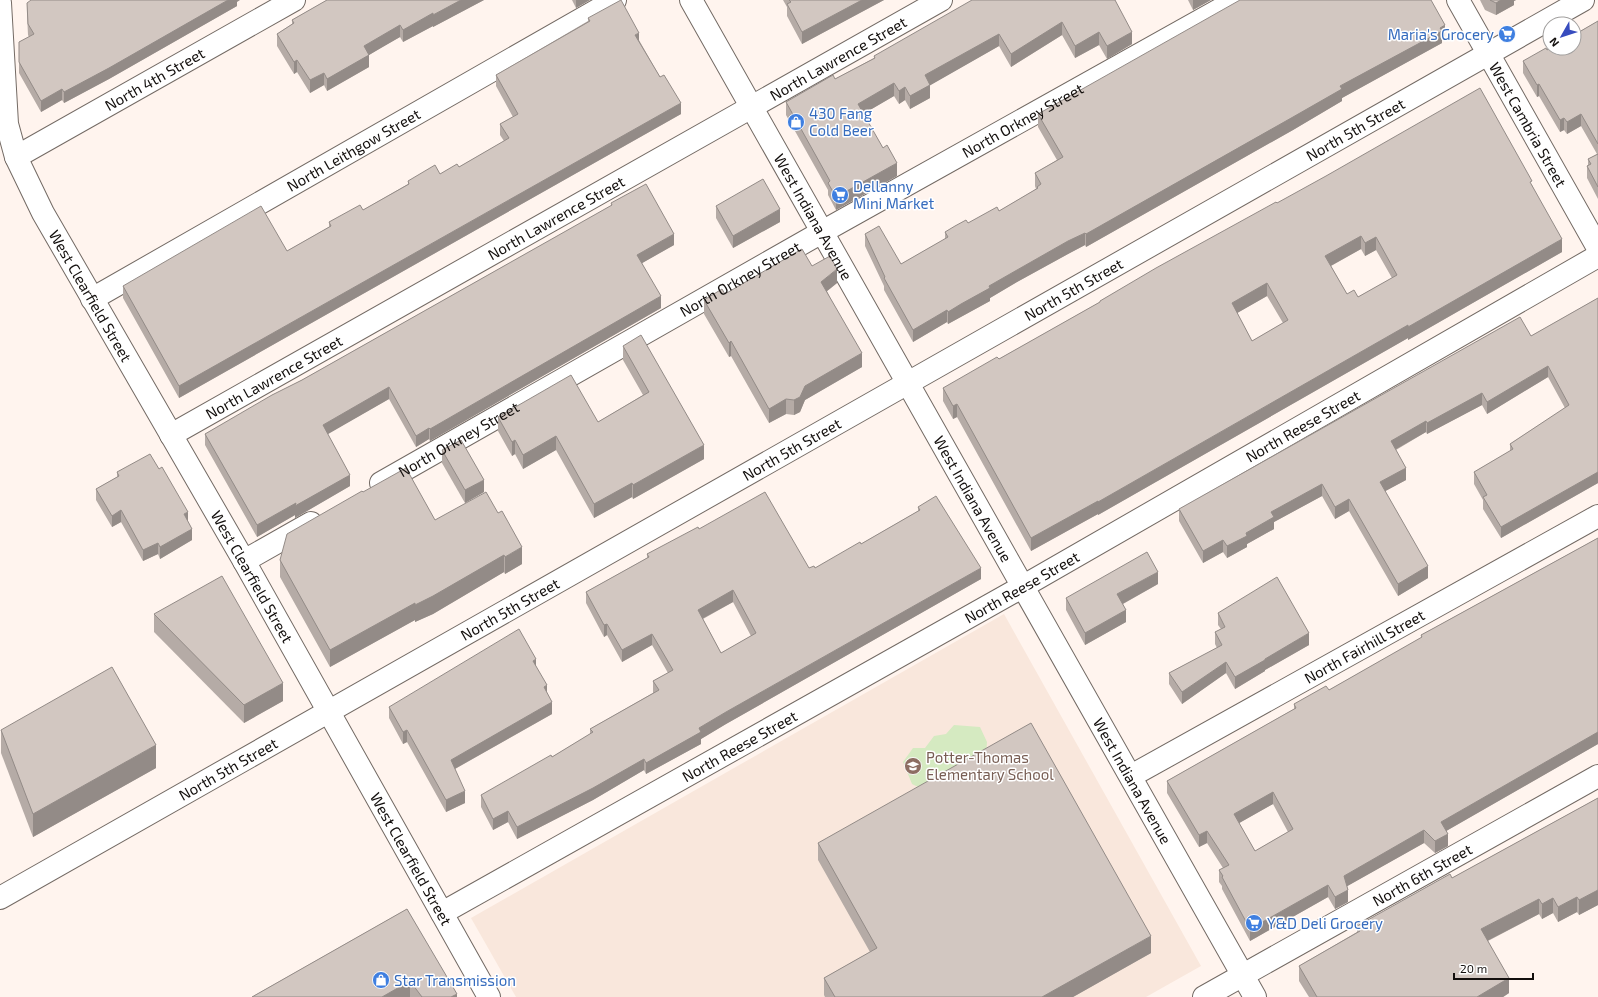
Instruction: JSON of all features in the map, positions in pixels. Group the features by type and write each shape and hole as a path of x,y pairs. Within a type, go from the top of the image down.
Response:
{"street":[{"name":"North 4th Street","path":"16,157 294,0"},
{"name":"North Leithgow Street","path":"92,299 615,0"},
{"name":"West Indiana Avenue","path":"691,0 1022,587 1131,776 1254,997"},
{"name":"North Lawrence Street","path":"171,435 942,0"},
{"name":"North Orkney Street","path":"364,493 822,232 1237,0"},
{"name":"West Cambria Street","path":"1458,0 1598,248"},
{"name":"North 5th Street","path":"5,895 1582,0"},
{"name":"West Clearfield Street","path":"0,3 8,124 16,157 43,213 244,561 489,997"},
{"name":"North Reese Street","path":"442,913 1022,587 1598,256"},
{"path":"244,561 330,512"},
{"name":"North Fairhill Street","path":"1131,776 1598,516"},
{"name":"North 6th Street","path":"1204,997 1598,776"}],"shaded area":[{"name":"Potter-Thomas Elementary School","path":"1004,614 1201,966 1146,997 516,997 471,918"}],"green space":[{"path":"954,725 980,727 987,742 986,755 928,792 912,784 903,762 913,748 925,748 934,736 946,734"}],"building":[{"path":"31,0 228,0 109,68 64,92 62,89 41,101 19,62 19,42 34,34 28,24 27,3"},
{"path":"327,0 461,0 433,15 433,13 403,30 400,25 364,46 369,55 327,79 324,73 310,80 297,60 294,62 277,34 294,23 292,20"},
{"path":"621,0 639,33 635,35 660,77 664,75 681,103 179,386 123,286 261,206 287,251 331,226 329,222 360,205 363,210 409,184 408,181 435,165 440,174 457,164 459,167 509,138 500,124 518,114 496,75 590,21 588,18"},
{"path":"789,0 862,0 802,32 787,4 791,2"},
{"path":"972,0 1115,0 1132,32 1107,46 1099,32 1075,46 1062,22 1011,54 999,34 925,75 930,85 910,96 905,87 899,91 894,83 858,104 883,148 887,145 897,163 836,197 828,183 830,181 786,102 833,75 835,79 875,58 874,56"},
{"path":"1240,0 1431,0 1445,25 1440,28 1442,31 1340,86 1342,89 1086,234 1085,233 1068,241 989,286 990,288 948,312 947,310 913,330 884,278 885,277 865,234 879,226 901,264 948,237 945,232 955,226 966,220 968,223 997,207 999,211 1038,188 1037,187 1041,184 1035,173 1063,157 1038,114"},
{"path":"1490,0 1501,0 1496,3"},
{"path":"1598,21 1598,144 1581,114 1567,122 1564,118 1560,120 1539,84 1537,85 1523,61 1542,50 1542,56 1582,56 1582,30"},
{"path":"1480,88 1532,181 1530,182 1562,239 1098,502 1031,538 957,404 953,406 943,388 997,357 999,359 1100,302 1156,268 1326,176","holes":["1361,236 1365,243 1376,237 1397,275 1358,297 1354,290 1347,294 1325,256","1267,283 1288,320 1252,341 1232,303"]},
{"path":"1598,154 1598,187 1587,166 1591,164 1588,159"},
{"path":"763,179 780,209 733,236 716,206"},
{"path":"646,184 674,234 637,255 661,296 416,436 389,387 323,425 350,475 295,506 296,503 257,525 205,434 612,205 611,203"},
{"path":"802,249 812,266 830,256 837,269 821,282 862,353 805,386 800,397 794,400 786,399 769,409 731,341 729,343 704,300 722,289 725,294"},
{"path":"1598,298 1598,472 1501,527 1483,497 1487,495 1474,472 1513,449 1510,444 1569,405 1548,366 1487,402 1482,393 1427,423 1426,421 1391,441 1406,468 1380,482 1428,566 1398,584 1349,499 1335,507 1322,484 1271,512 1274,517 1246,533 1247,536 1227,546 1223,540 1203,551 1179,509 1520,317 1531,336"},
{"path":"641,335 704,445 633,485 632,483 594,504 556,436 523,455 515,440 512,442 498,417 571,375 598,422 649,392 623,346"},
{"path":"461,440 484,480 465,490 442,450"},
{"path":"150,454 159,469 162,467 188,512 184,514 192,529 160,547 158,543 143,550 121,510 112,516 96,489 119,476 117,472"},
{"path":"406,468 435,520 486,492 498,513 502,511 522,547 505,557 504,555 433,596 415,605 415,603 330,650 280,560 287,534 362,491 363,492"},
{"path":"765,492 809,568 814,566 815,568 860,542 861,544 920,510 918,507 936,496 981,568 726,712 699,728 701,732 646,763 644,759 593,788 517,827 508,811 493,819 481,795 551,755 552,757 593,732 590,729 659,690 653,681 673,670 652,634 622,650 607,624 604,625 586,592 649,557 647,554 698,527 699,529","holes":["733,590 756,633 721,653 698,610"]},
{"path":"1598,538 1598,732 1441,822 1448,834 1435,841 1424,830 1344,876 1348,890 1335,897 1328,885 1250,929 1219,870 1229,865 1207,831 1199,835 1167,781 1296,708 1294,704 1326,686 1329,690 1422,637 1421,635","holes":["1273,792 1293,829 1255,851 1234,814"]},
{"path":"1147,552 1158,572 1117,594 1126,610 1085,633 1066,598"},
{"path":"222,576 283,683 244,705 154,614"},
{"path":"1277,577 1309,633 1235,677 1226,662 1182,692 1169,673 1222,645 1215,632 1225,627 1218,613"},
{"path":"519,629 536,659 533,661 547,685 544,687 552,702 451,760 465,791 446,800 407,730 403,732 389,707"},
{"path":"112,667 156,745 33,814 1,730"},
{"name":"Potter-Thomas Elementary School","path":"1031,723 1151,936 1042,997 835,997 824,978 877,948 818,843"},
{"path":"1598,798 1598,890 1579,900 1577,897 1558,907 1553,898 1542,904 1539,899 1481,929 1509,978 1477,997 1317,997 1299,966 1360,931 1357,926 1450,874 1452,878"},
{"path":"407,909 457,994 451,997 422,997 410,981 382,997 252,997"}],"place":[{"name":"Maria's Grocery","path":"1507,34"},
{"name":"430 Fang Cold Beer","path":"796,122"},
{"name":"Dellanny Mini Market","path":"840,195"},
{"name":"Potter-Thomas Elementary School","path":"913,766"},
{"name":"Y&D Deli Grocery","path":"1254,923"},
{"name":"Star Transmission","path":"381,980"}]}
